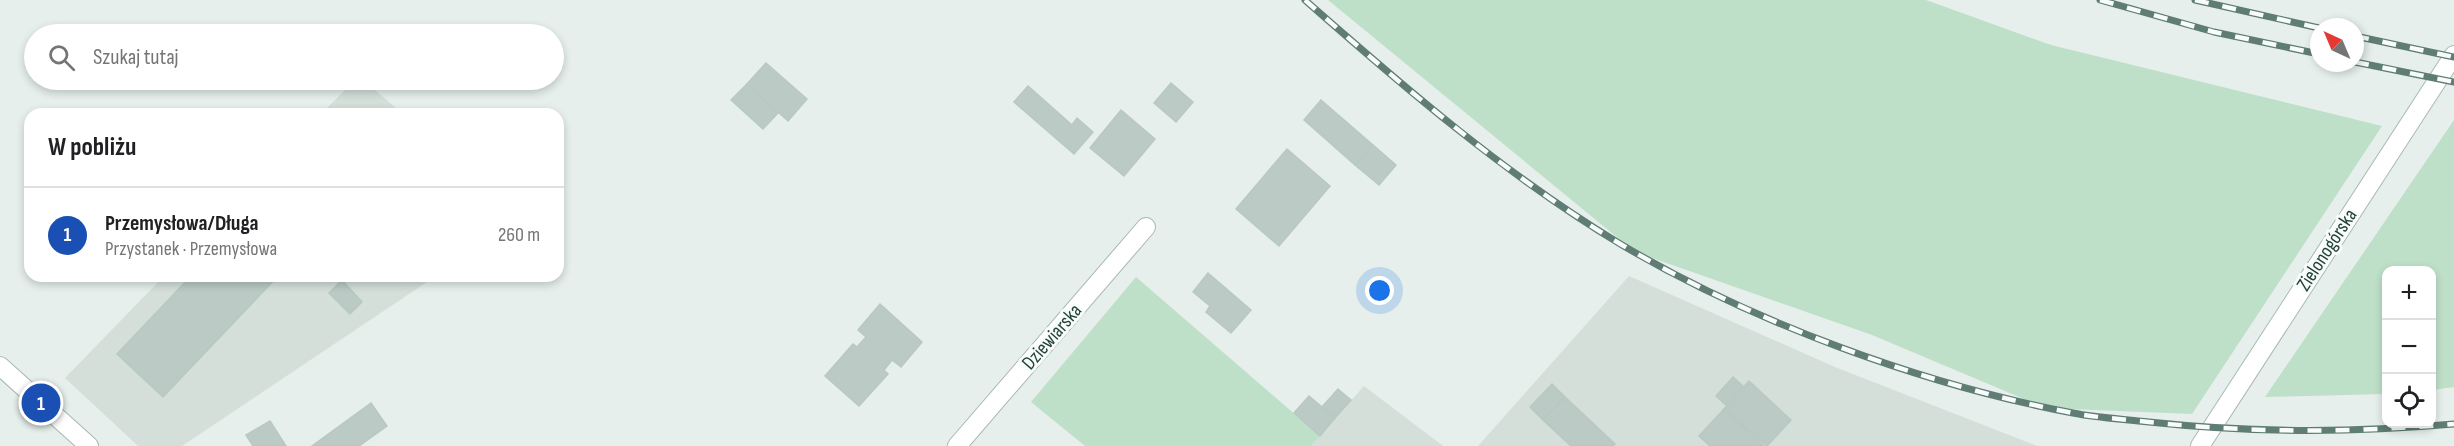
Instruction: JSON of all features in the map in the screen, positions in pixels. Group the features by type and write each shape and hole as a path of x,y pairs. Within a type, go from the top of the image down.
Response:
{"street":[{"name":"Zielonogórska","path":"2200,446 2454,55"},
{"name":"Dziewiarska","path":"957,446 1146,227"},
{"path":"0,366 89,446"}],"shaded area":[{"path":"345,90 375,90 396,108 327,108"},
{"path":"1629,276 1835,367 2037,446 1478,446"},
{"path":"158,282 427,282 182,446 138,446 65,378"},
{"path":"1364,386 1443,446 1311,446"}],"green space":[{"path":"1328,0 1926,0 2051,45 2382,126 2192,414 2045,408 1872,335 1635,252"},
{"path":"2454,120 2454,387 2436,389 2436,266 2382,266 2382,394 2265,397"},
{"path":"1136,277 1320,436 1311,446 1085,446 1031,402"}],"building":[{"path":"766,63 807,99 788,121 747,84"},
{"path":"1171,83 1193,102 1176,122 1154,103"},
{"path":"747,84 778,113 763,129 731,100"},
{"path":"1028,86 1072,125 1077,118 1093,132 1074,154 1014,102"},
{"path":"1321,100 1373,145 1355,165 1304,120"},
{"path":"1121,110 1155,139 1124,176 1090,148"},
{"path":"1373,145 1396,165 1379,185 1355,165"},
{"path":"1287,149 1330,186 1279,246 1236,209"},
{"path":"1208,273 1251,310 1231,333 1206,312 1210,306 1193,292"},
{"path":"185,282 272,282 163,397 117,354"},
{"path":"340,282 344,282 362,302 350,314 329,293"},
{"path":"880,304 922,342 901,367 892,360 884,370 888,374 859,406 825,376 853,344 857,347 866,337 858,330"},
{"path":"1733,377 1744,387 1727,406 1716,396"},
{"path":"1749,381 1791,420 1767,446 1724,409"},
{"path":"1552,384 1565,397 1543,420 1530,407"},
{"path":"1338,389 1351,400 1335,418 1322,407"},
{"path":"1309,396 1335,418 1320,436 1294,413"},
{"path":"1565,397 1615,444 1613,446 1571,446 1543,420"},
{"path":"371,403 387,426 359,446 312,446"},
{"path":"1724,409 1764,446 1710,446 1699,436"},
{"path":"270,421 286,446 253,446 246,435"}],"railway":[{"path":"1305,0 1458,130 1579,218 1622,245 1726,300 1840,347 1958,386 2016,401 2092,416 2187,426 2264,430 2377,429 2454,424"},
{"path":"2100,0 2214,32 2310,52"},
{"path":"2195,0 2310,26"},
{"path":"2364,38 2454,57"},
{"path":"2364,64 2454,82"}],"place":[{"name":"Przemysłowa/Długa","path":"41,403"}]}
